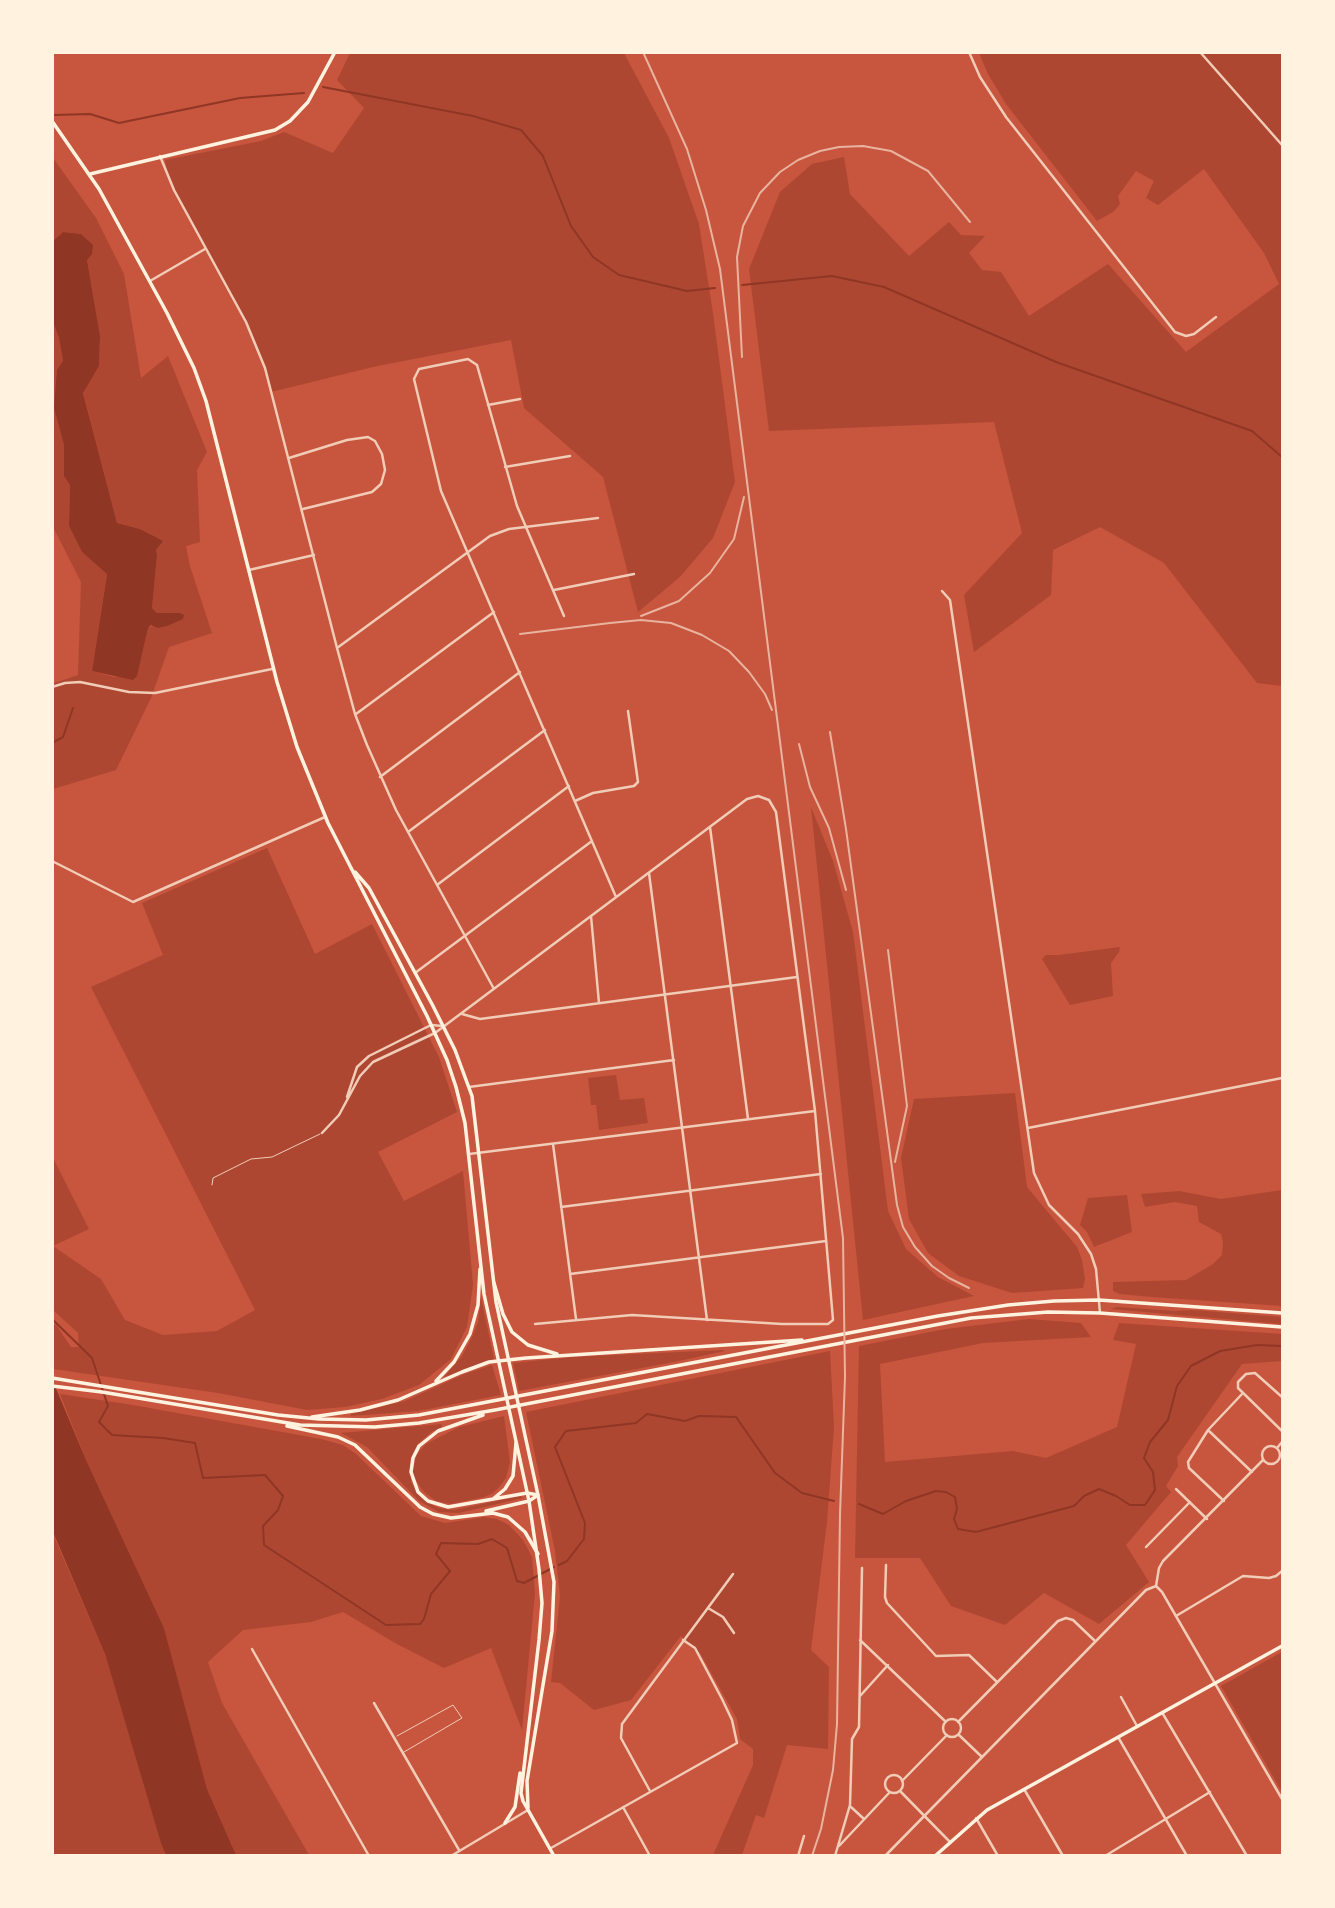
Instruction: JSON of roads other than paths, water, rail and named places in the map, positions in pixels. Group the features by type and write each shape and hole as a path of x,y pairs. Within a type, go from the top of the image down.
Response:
{"main road":[{"path":"90,173 255,136 283,126 299,113 314,94 335,52"},
{"path":"52,121 90,173 188,353 201,386 297,747 325,817 435,1033 456,1087 463,1115 480,1269 538,1554 541,1598 539,1640 521,1793 554,1856"},
{"path":"352,869 369,888 443,1026 455,1050 474,1112 494,1283 538,1495 554,1589 552,1631 526,1789 528,1810"},
{"path":"430,1386 454,1362 470,1334 478,1305 480,1269"},
{"path":"494,1283 506,1321 517,1337 541,1350 569,1355"},
{"path":"52,1378 304,1418 386,1419 493,1402 1008,1305 1099,1300 1283,1313"},
{"path":"261,1420 325,1427 375,1427 495,1410 971,1318 1048,1312 1100,1313 1283,1327"},
{"path":"304,1418 377,1406 489,1362 825,1338"},
{"path":"52,1386 261,1420 338,1437 355,1445 420,1507 433,1514 451,1518 493,1513 515,1522 527,1534 538,1554"},
{"path":"495,1410 446,1427 429,1437 416,1451 411,1472 418,1492 434,1504 456,1507 527,1493 538,1495"},
{"path":"491,1500 505,1489 513,1476 516,1443"},
{"path":"474,1515 529,1501 538,1495"},
{"path":"935,1856 976,1818 1024,1789 1283,1646"},
{"path":"505,1823 514,1807 524,1758"}],"street":[{"path":"968,52 979,77 1006,117 1175,332 1186,336 1195,334 1216,317"},
{"path":"1200,52 1283,145"},
{"path":"160,156 174,191 260,354 355,714 380,777 436,886 494,989"},
{"path":"150,281 206,248"},
{"path":"564,616 525,527 505,467 477,365 472,360 464,360 422,368 416,372 414,379 441,491 616,898"},
{"path":"488,405 520,399"},
{"path":"289,458 347,440 368,438 375,441 382,454 385,470 381,484 372,492 303,509"},
{"path":"505,467 570,456"},
{"path":"337,649 467,551 498,533 598,518"},
{"path":"249,570 314,555"},
{"path":"554,590 634,574"},
{"path":"942,592 950,600 1027,1128 1038,1185 1049,1205 1079,1234 1091,1254 1096,1269 1100,1313"},
{"path":"355,714 494,612"},
{"path":"52,687 80,682 129,692 155,693 274,668"},
{"path":"380,777 520,672"},
{"path":"575,801 593,793 634,786 638,782 628,711"},
{"path":"408,832 545,730"},
{"path":"436,886 569,786"},
{"path":"322,1133 339,1115 364,1072 373,1062 435,1033 747,799 762,797 772,804 776,812 815,1111 834,1317 832,1322 782,1324 632,1315 535,1324"},
{"path":"52,861 133,902 325,817"},
{"path":"710,827 748,1118"},
{"path":"415,973 592,840"},
{"path":"649,873 707,1320"},
{"path":"591,916 599,1003"},
{"path":"462,1014 480,1019 797,977"},
{"path":"347,1100 354,1074 363,1060 431,1025 443,1026"},
{"path":"468,1087 674,1060"},
{"path":"1027,1128 1283,1078"},
{"path":"468,1154 815,1111"},
{"path":"553,1144 576,1319"},
{"path":"561,1207 821,1174"},
{"path":"570,1274 826,1241"},
{"path":"1283,1397 1261,1377 1251,1372 1238,1382 1238,1388 1283,1431"},
{"path":"1224,1501 1189,1468 1188,1462 1208,1430 1243,1393"},
{"path":"1208,1430 1252,1472"},
{"path":"1277,1448 1283,1442"},
{"path":"1270,1446 1277,1448 1280,1454 1278,1461 1273,1465 1263,1461 1261,1454 1264,1449 1270,1446"},
{"path":"1156,1586 1163,1561 1263,1461"},
{"path":"1278,1461 1283,1466"},
{"path":"1177,1489 1207,1518"},
{"path":"1146,1547 1190,1502"},
{"path":"886,1565 887,1603 936,1656 969,1655 997,1682"},
{"path":"835,1856 850,1805 852,1739 859,1727 862,1568"},
{"path":"1176,1616 1243,1576 1269,1577 1283,1571"},
{"path":"650,1791 621,1738 620,1728 733,1574"},
{"path":"1156,1586 1283,1799"},
{"path":"885,1856 1146,1590 1156,1586"},
{"path":"708,1608 723,1616 734,1633"},
{"path":"958,1722 1061,1619 1073,1620 1095,1642"},
{"path":"550,1849 737,1743 732,1720 722,1699 695,1648 683,1640"},
{"path":"860,1640 946,1722"},
{"path":"252,1649 369,1856"},
{"path":"860,1697 888,1665"},
{"path":"1121,1697 1137,1726"},
{"path":"374,1703 463,1856"},
{"path":"1163,1713 1247,1856"},
{"path":"951,1719 958,1722 961,1727 958,1734 951,1737 947,1735 944,1730 946,1722 951,1719"},
{"path":"958,1734 982,1757"},
{"path":"902,1781 947,1735"},
{"path":"1118,1737 1187,1856"},
{"path":"838,1848 890,1793 900,1791 902,1781 895,1775 887,1779 885,1787 890,1793"},
{"path":"1024,1789 1063,1856"},
{"path":"900,1791 950,1843"},
{"path":"1105,1856 1210,1791"},
{"path":"850,1805 864,1819"},
{"path":"623,1807 650,1856"},
{"path":"451,1856 528,1810"},
{"path":"976,1818 998,1856"},
{"path":"797,1856 804,1836"}],"lane":[{"path":"212,1185 212,1180 216,1177 251,1159 272,1157 322,1133"},
{"path":"394,1738 455,1706 461,1718 402,1753"}],"waterway":[{"path":"323,87 473,116 521,130 543,156 571,226 593,257 619,275 687,291 715,288"},
{"path":"55,115 90,114 119,123 240,98 304,93"},
{"path":"742,285 832,276 884,287 1056,362 1252,431 1282,457"},
{"path":"52,743 63,737 73,708"},
{"path":"52,1319 92,1358 108,1406 99,1422 112,1435 195,1443 203,1478 265,1475 283,1496 278,1510 263,1526 264,1545 386,1625 420,1624 424,1619 431,1594 450,1571 436,1554 441,1543 478,1544 492,1539 507,1548 517,1581 524,1583 554,1567"},
{"path":"859,1504 883,1514 906,1501 936,1491 946,1492 955,1497 957,1509 954,1519 958,1529 976,1532 1074,1506 1084,1496 1099,1489 1130,1505 1145,1505 1155,1490 1153,1472 1144,1458 1150,1442 1168,1420 1177,1386 1191,1366 1220,1351 1257,1345 1282,1346"},
{"path":"559,1565 567,1561 584,1539 585,1523 555,1447 566,1431 636,1423 647,1414 685,1421 699,1416 736,1417 775,1473 802,1493 834,1501"}],"railway":[{"path":"643,52 687,149 706,210 720,269 843,1238 845,1377 837,1724 833,1770 821,1829 812,1856"},
{"path":"742,357 737,257 743,226 760,193 780,172 798,160 839,147 863,146 891,151 928,171 970,222"},
{"path":"641,616 679,601 710,573 734,539 744,497"},
{"path":"520,634 641,620 671,623 702,635 729,651 749,672 765,694 772,710"},
{"path":"830,732 846,829 897,1205 903,1227 915,1247 932,1266 969,1288"},
{"path":"799,744 810,787 829,828 846,890"},
{"path":"888,950 907,1106 895,1162"}]}
